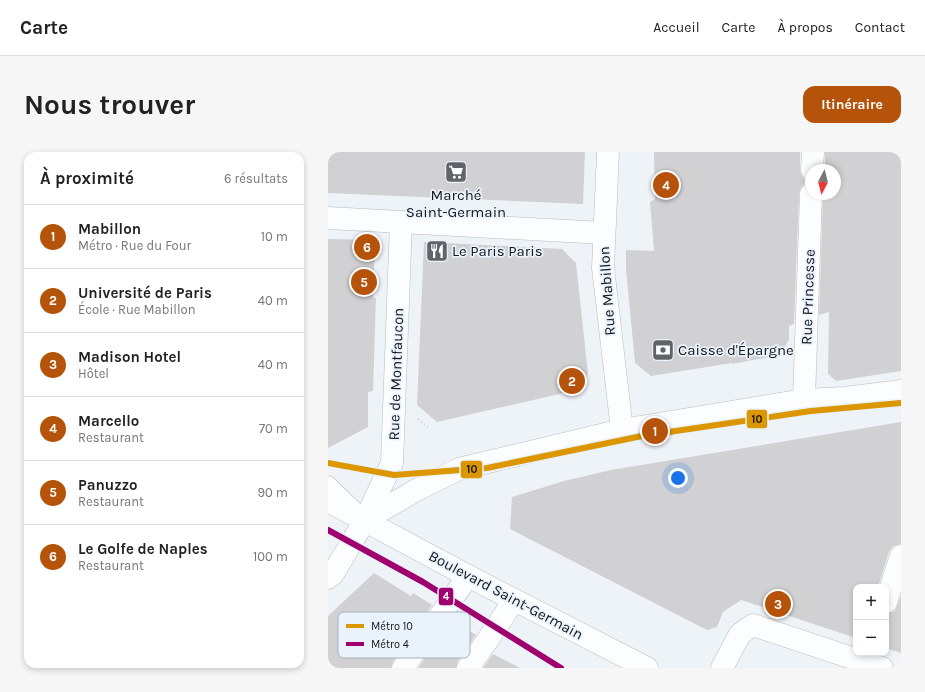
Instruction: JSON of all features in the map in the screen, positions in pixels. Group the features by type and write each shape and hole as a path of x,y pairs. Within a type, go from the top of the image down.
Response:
{"street":[{"name":"Rue Mabillon","path":"608,152 603,268 622,430"},
{"path":"812,164 813,152"},
{"name":"Rue Princesse","path":"804,400 811,200"},
{"path":"328,218 604,233"},
{"name":"Rue de Montfaucon","path":"328,578 332,574 365,520 392,463 401,222"},
{"path":"365,520 420,488 459,469 622,430 804,400 845,398 901,391"},
{"name":"Boulevard Saint-Germain","path":"328,501 468,576 647,668"},
{"path":"889,593 901,556"},
{"path":"443,612 468,576"},
{"path":"468,668 514,600"},
{"path":"722,668 740,634 753,625 871,663"},
{"path":"403,668 410,658"}],"lane":[{"name":"Boulevard Saint-Germain","path":"328,484 365,520"}],"path":[{"path":"415,416 430,429"}],"building":[{"name":"Marché Saint-Germain","path":"328,152 585,152 583,204 328,193"},
{"path":"654,152 800,152 800,169 805,183 801,187 799,194 794,324 789,326 789,339 785,347 770,357 651,376 635,363 626,269 626,250 654,251 650,202 655,199"},
{"path":"825,152 901,152 901,371 836,381 828,374 829,312 819,315 823,200 841,200 841,164 825,164"},
{"path":"328,239 375,240 373,298 376,298 373,391 368,392 368,427 328,448"},
{"path":"424,242 562,249 576,263 588,374 577,390 437,422 417,405"},
{"path":"901,422 901,544 893,546 889,552 879,584 853,584 853,637 741,600 723,612 717,627 707,630 510,529 512,497 564,481 611,470"},
{"path":"374,573 411,596 413,593 432,605 427,612 338,612 338,658 395,658 391,668 328,668 328,616"},
{"path":"901,596 901,653 889,649 889,613 895,611"},
{"path":"470,631 476,635 470,644"},
{"path":"493,654 520,668 483,668"},
{"path":"425,658 460,658 456,668 418,668"}],"metro line":[{"name":"10","path":"328,463 394,475 487,468 642,436 811,411 901,403"},
{"name":"4","path":"328,530 423,582 561,668"}],"place":[{"name":"Marché Saint-Germain","path":"456,172"},
{"name":"Marcello","path":"666,185"},
{"name":"Le Golfe de Naples","path":"367,247"},
{"name":"Le Paris Paris","path":"437,251"},
{"name":"Panuzzo","path":"364,282"},
{"name":"Caisse d'Épargne","path":"663,350"},
{"name":"Université de Paris","path":"572,381"},
{"name":"Mabillon","path":"655,431"},
{"name":"Madison Hotel","path":"778,604"}]}
